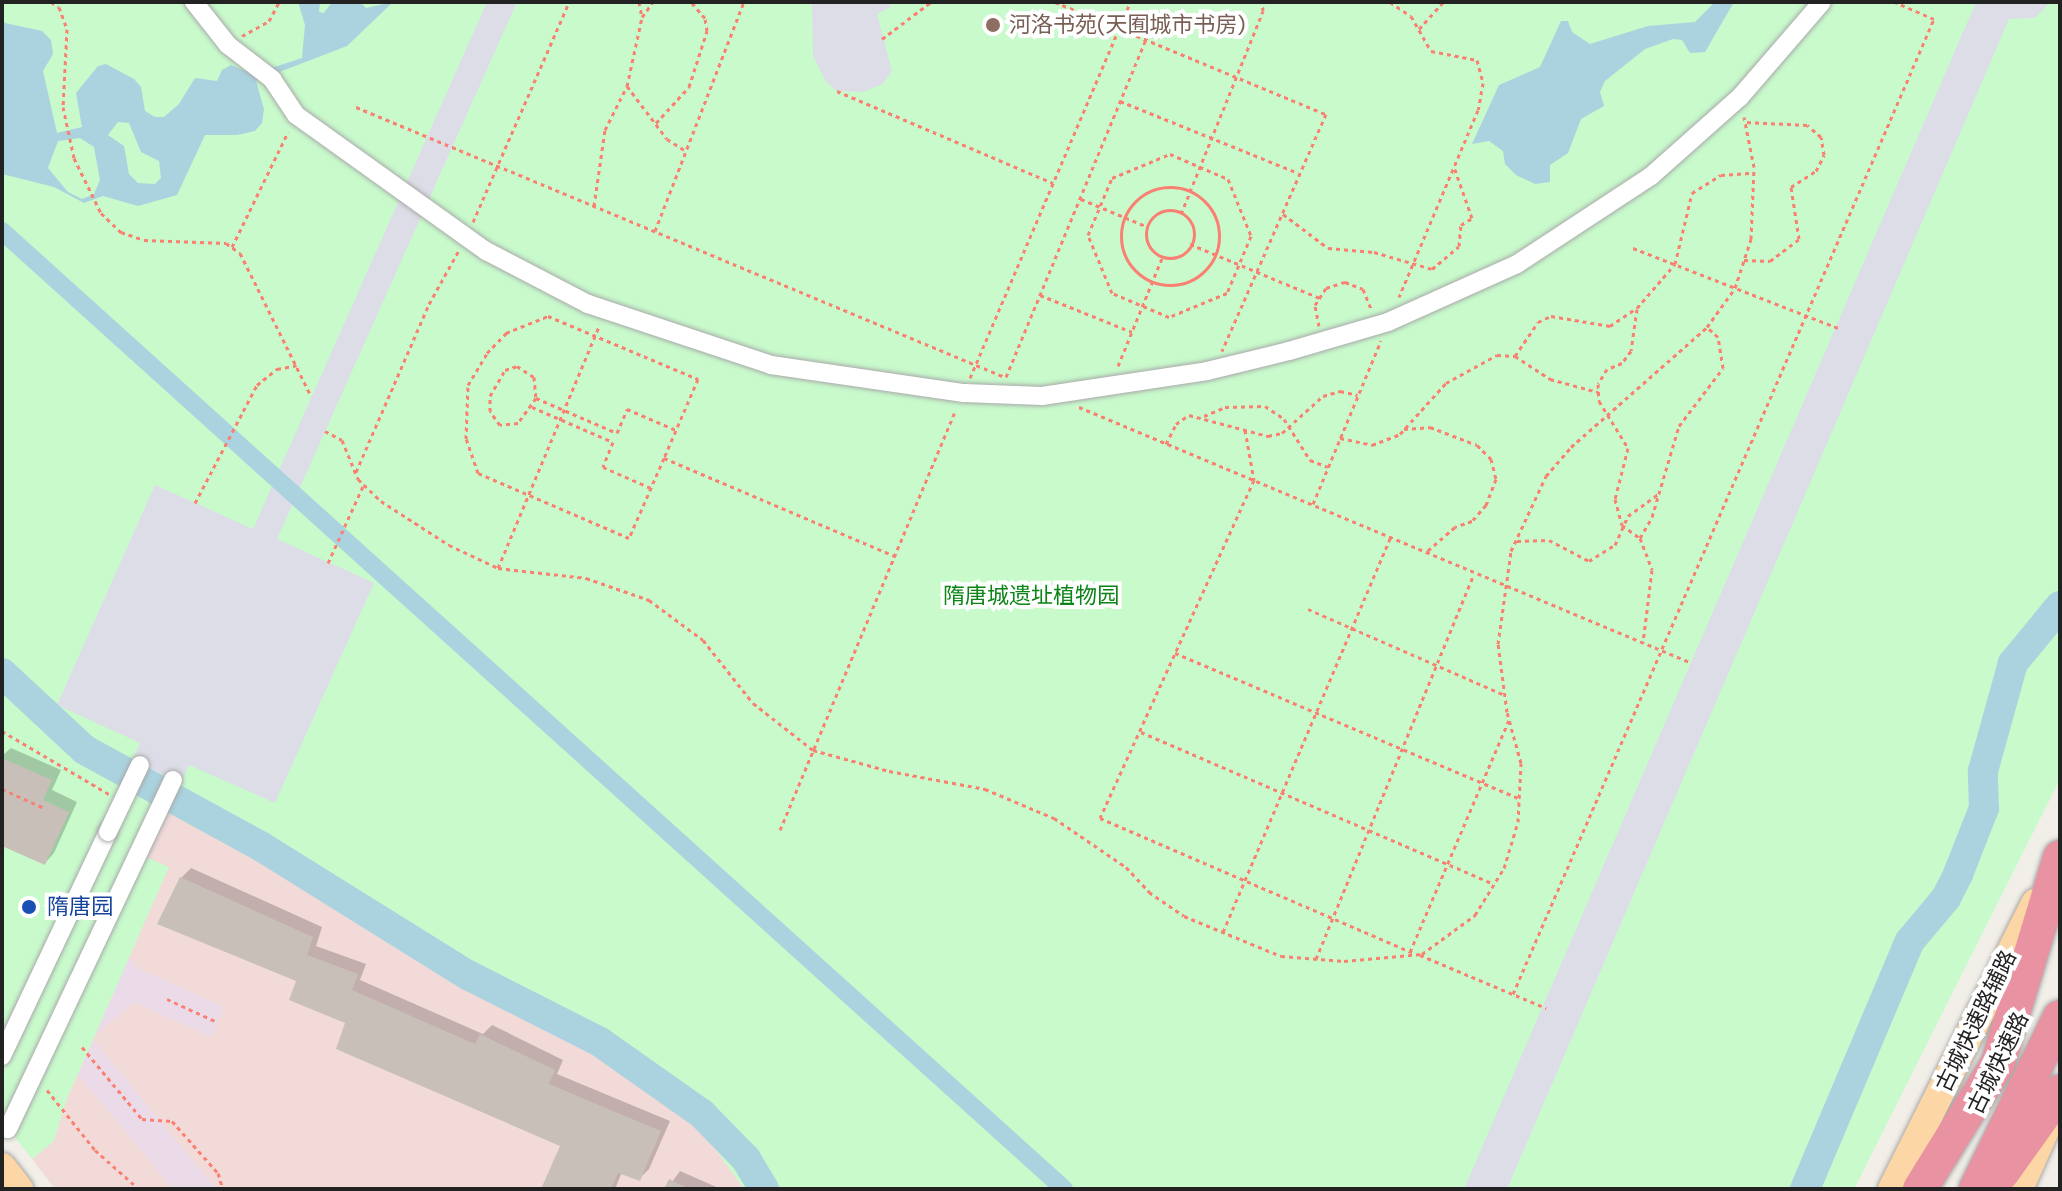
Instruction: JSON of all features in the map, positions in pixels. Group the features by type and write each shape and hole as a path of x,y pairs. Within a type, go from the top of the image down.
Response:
{"highway":[{"path":"1920,1189 1998,1063 2060,855"},
{"name":"古城快速路","path":"1937,1189 2060,937"},
{"name":"古城快速路","path":"1976,1189 2060,1017"},
{"path":"1990,1189 2060,1095"}],"main road":[{"name":"古城快速路辅路","path":"1892,1189 2060,855"},
{"path":"2019,1189 2060,1095"},
{"path":"2,1167 19,1189"}],"street":[{"path":"194,2 228,45 258,65 272,79 296,115 486,251 605,311 771,365 964,393 1042,396 1109,388 1214,369 1333,339 1504,270 1579,227 1651,176 1740,97 1822,2"},
{"path":"2,1056 140,765"},
{"path":"8,1129 173,780"}],"path":[{"path":"51,2 59,7 67,29 63,107 74,158 101,213 121,232 144,240 197,240 232,247 263,293 311,396"},
{"path":"228,45 269,21 279,2"},
{"path":"594,206 605,130 627,86 642,17 639,2"},
{"path":"642,17 653,2"},
{"path":"656,123 689,87 707,31 705,18 691,2"},
{"path":"655,231 744,2"},
{"path":"882,39 931,2"},
{"path":"1055,2 1326,114 1214,369"},
{"path":"780,830 1130,2"},
{"path":"1181,214 1236,78 1262,2"},
{"path":"1283,214 1328,248 1374,252 1412,266 1432,269 1459,246 1457,235 1472,218 1453,166 1478,110 1483,83 1477,60 1431,51 1419,29 1390,2"},
{"path":"1419,29 1443,2"},
{"path":"1513,994 1934,19 1895,2"},
{"path":"1006,377 1145,41"},
{"path":"627,86 656,123 686,151"},
{"path":"837,91 1053,183"},
{"path":"325,431 342,440 364,484 411,522 498,568 586,578 649,600 703,640 753,703 813,750 889,771 985,789 1054,818 1126,867 1184,916 1281,956 1316,959 1416,954 1475,915 1494,884 1518,822 1521,763 1509,720 1498,644 1515,541 1546,476 1609,414 1707,327 1735,288 1751,239 1753,173 1740,97"},
{"path":"1120,101 1300,174"},
{"path":"232,247 296,115"},
{"path":"1744,260 1770,261 1799,239 1791,187 1816,171 1824,155 1821,137 1807,125 1745,122"},
{"path":"1170,154 1228,179 1251,236 1227,293 1169,317 1112,293 1088,235 1100,207 1112,178 1170,154"},
{"path":"1515,356 1538,322 1551,316 1610,326 1637,308 1675,264 1692,193 1721,175 1753,173"},
{"path":"1171,184 1208,200 1222,237 1206,274 1170,288 1133,272 1119,235 1126,218 1135,198 1171,184"},
{"path":"1080,198 1148,227"},
{"path":"1170,208 1190,217 1195,233 1186,254 1170,260 1151,252 1144,235 1148,227 1153,216 1170,208"},
{"path":"1190,244 1320,298"},
{"path":"1633,248 1838,328"},
{"path":"1109,388 1162,257"},
{"path":"1333,339 1318,325 1315,305 1326,288 1345,282 1363,289 1373,307 1368,327"},
{"path":"1040,295 1132,332"},
{"path":"1637,308 1631,351 1622,363 1607,369 1599,392 1628,448 1615,499 1622,525 1640,538 1652,570 1643,642"},
{"path":"498,568 605,311"},
{"path":"548,316 698,379 676,430 629,538 478,473 466,439 468,385 487,353 527,322 548,316"},
{"path":"1640,538 1658,494 1679,426 1723,368 1718,337 1707,327"},
{"path":"1340,438 1372,445 1404,429 1446,383 1497,355 1515,356 1550,379 1599,392"},
{"path":"195,503 240,410 277,369 297,365"},
{"path":"517,366 534,377 536,398 532,407 518,423 500,425 490,411 490,396 505,370 517,366"},
{"path":"1166,444 1176,424 1189,415 1204,416 1268,436 1288,427 1323,396 1340,391 1358,395"},
{"path":"536,398 617,433 627,409 676,430"},
{"path":"1204,416 1225,407 1265,406 1288,427 1310,460 1328,467"},
{"path":"532,407 613,442 603,467 651,488"},
{"path":"1404,429 1430,427 1477,445 1491,459 1496,479 1486,505 1472,521 1455,527 1426,552"},
{"path":"1245,430 1254,480 1100,818 1546,1008"},
{"path":"664,458 895,556"},
{"path":"328,563 364,484"},
{"path":"1515,541 1549,540 1589,561 1615,545 1622,525 1643,501 1658,494"},
{"path":"1223,932 1391,537"},
{"path":"1316,959 1474,572"},
{"path":"1308,609 1435,668 1505,695"},
{"path":"1175,653 1519,798"},
{"path":"1410,952 1509,720"},
{"path":"2,731 122,802"},
{"path":"1139,731 1494,884"},
{"path":"2,789 44,808"},
{"path":"167,999 217,1022"},
{"path":"82,1047 142,1119 172,1121 218,1173 223,1189"},
{"path":"34,1075 95,1150 139,1189"}],"shaded area":[{"path":"487,2 517,2 277,539 374,583 275,803 189,765 181,783 132,761 140,743 57,705 155,485 253,529"},
{"path":"812,2 889,2 891,7 877,14 892,71 883,84 863,92 837,91 826,82 813,56"},
{"path":"1976,2 2050,2 2035,18 2009,19 1507,1189 1464,1189"},
{"path":"2,804 137,968 224,1007 211,1037 134,1002 92,1038 216,1189 173,1189 32,1019"},
{"path":"172,806 476,990 615,1067 698,1125 744,1189 55,1189 32,1159 54,1140 66,1101 168,868 146,857"}],"green space":[{"name":"隋唐城遗址植物园","path":"2,2 2060,2 2060,779 1854,1189 744,1189 698,1125 615,1067 476,990 172,806 146,857 169,867 66,1101 54,1141 32,1159 2,1121"}],"water":[{"path":"298,2 320,2 319,12 324,13 332,2 360,2 366,8 393,2 347,46 256,81 264,109 262,123 255,131 237,135 205,135 177,195 138,206 103,196 84,203 54,187 2,174 2,16 5,23 42,31 51,40 53,54 43,71 57,133 82,127 76,93 98,66 106,64 134,79 141,87 145,111 155,117 164,117 179,104 195,78 217,81 222,70 231,65 253,74 302,58 305,25","holes":["118,122 129,123 141,152 159,161 161,178 155,184 138,183 129,174 124,146 108,135","80,138 94,147 100,180 94,194 82,199 68,192 48,168 58,141"]},
{"path":"1715,2 1734,2 1705,52 1690,53 1682,40 1673,39 1645,49 1605,81 1600,92 1604,106 1581,119 1568,153 1550,165 1550,182 1535,184 1516,175 1505,164 1503,151 1489,141 1472,144 1499,85 1540,67 1561,21 1568,21 1572,32 1590,44 1648,26 1695,22"}],"building":[{"path":"2,758 52,780 43,800 69,812 45,865 2,846"},
{"path":"180,877 313,937 307,955 358,974 352,990 475,1044 480,1034 555,1070 549,1084 661,1131 640,1181 618,1173 611,1189 541,1189 560,1146 336,1049 345,1023 289,1000 296,981 157,924"},
{"path":"669,1179 690,1189 664,1189"}],"waterway":[{"path":"2,231 1064,1189"},
{"path":"1805,1189 1910,941 1946,898 1958,874 1984,808 1983,771 2013,663 2060,606"},
{"path":"2,673 85,750 262,847 468,975 600,1042 702,1114 746,1159 764,1189"}],"place":[{"name":"河洛书苑(天囿城市书房)","path":"993,25"},
{"name":"隋唐园","path":"29,907"}]}
